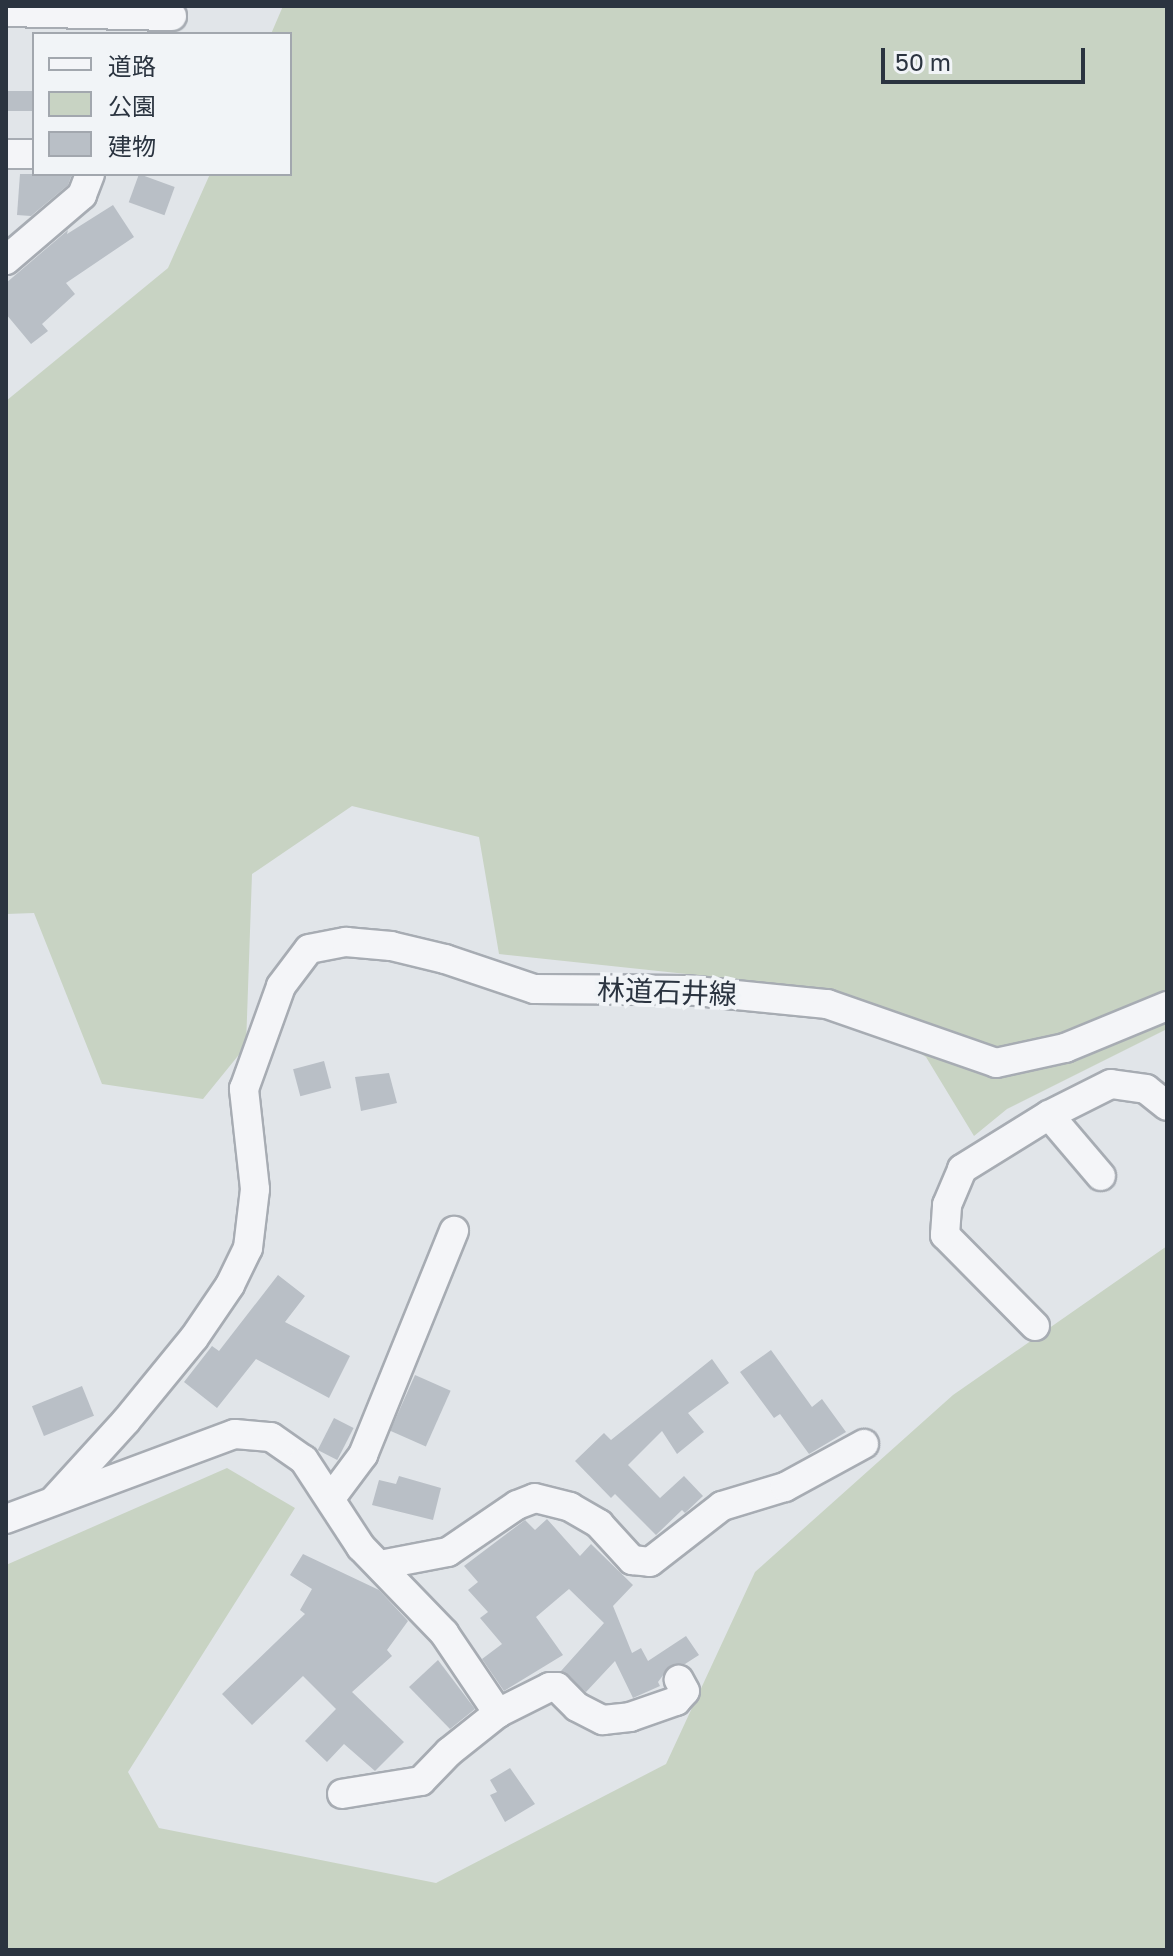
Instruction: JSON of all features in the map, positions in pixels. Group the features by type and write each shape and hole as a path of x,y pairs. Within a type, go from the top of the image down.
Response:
{"street":[{"path":"6,12 169,19"},
{"path":"6,154 32,154"},
{"path":"6,260 82,195 89,176"},
{"name":"林道石井線","path":"55,1499 126,1421 194,1338 230,1285 248,1248 255,1189 244,1089 281,986 309,949 346,942 391,946 445,959 534,989 686,990 827,1004 996,1063 1065,1048 1167,1006"},
{"path":"1035,1326 945,1235 947,1205 962,1169 1049,1115 1111,1084 1146,1089 1167,1106"},
{"path":"1049,1115 1101,1176"},
{"path":"331,1498 363,1455 454,1231"},
{"path":"6,1519 235,1434 271,1437 304,1460 361,1547 444,1633 498,1713"},
{"path":"380,1565 448,1552 535,1498 570,1507 599,1524 632,1560 650,1562 722,1506 785,1487 864,1444"},
{"path":"342,1794 421,1781 449,1752 498,1713 550,1687 557,1687 577,1707 603,1720 630,1717 676,1701 685,1691 679,1680"}],"green space":[{"path":"283,6 1167,6 1167,1029 1007,1109 974,1136 926,1057 819,988 499,954 479,837 352,806 252,874 246,1046 203,1099 102,1084 34,913 6,914 6,401 168,268 209,176 292,176 292,32 272,32"},
{"path":"1167,1246 1167,1950 6,1950 6,1565 227,1468 295,1508 128,1772 159,1828 436,1883 666,1764 755,1572 953,1395"}],"building":[{"path":"6,91 32,91 32,111 6,111"},
{"path":"20,174 71,176 68,185 31,216 17,215"},
{"path":"138,176 175,187 164,215 129,202"},
{"path":"113,205 134,237 66,283 75,294 42,324 48,331 31,344 6,314 6,283 68,230 67,234"},
{"path":"324,1061 331,1088 300,1096 293,1069"},
{"path":"389,1073 397,1103 361,1111 355,1077"},
{"path":"278,1275 305,1296 285,1322 350,1356 329,1398 256,1359 217,1408 184,1382 212,1346 219,1351"},
{"path":"771,1350 812,1407 822,1399 846,1432 809,1454 780,1414 774,1418 740,1372"},
{"path":"712,1359 729,1383 688,1413 704,1432 677,1454 662,1431 628,1465 660,1498 684,1476 703,1496 685,1513 682,1510 656,1535 615,1494 611,1498 575,1461 604,1433 611,1440"},
{"path":"415,1375 451,1391 426,1447 390,1431"},
{"path":"82,1386 94,1416 44,1436 32,1406"},
{"path":"334,1418 354,1428 337,1460 318,1450"},
{"path":"399,1476 441,1488 433,1520 372,1505 379,1480 396,1484"},
{"path":"547,1519 580,1556 591,1544 633,1585 613,1606 632,1653 641,1648 648,1661 686,1636 699,1655 685,1664 670,1666 658,1682 660,1686 633,1698 615,1661 586,1692 561,1671 604,1623 569,1589 536,1617 563,1655 504,1691 482,1659 502,1644 480,1618 488,1612 468,1590 478,1582 464,1566 525,1520 535,1530"},
{"path":"303,1554 379,1590 408,1621 387,1650 392,1656 352,1692 404,1742 375,1771 344,1744 327,1762 305,1741 336,1709 303,1676 252,1725 222,1694 305,1614 300,1610 312,1589 290,1575"},
{"path":"438,1660 475,1709 450,1729 409,1687"},
{"path":"510,1768 535,1804 505,1822 490,1795 497,1792 490,1780"}]}
